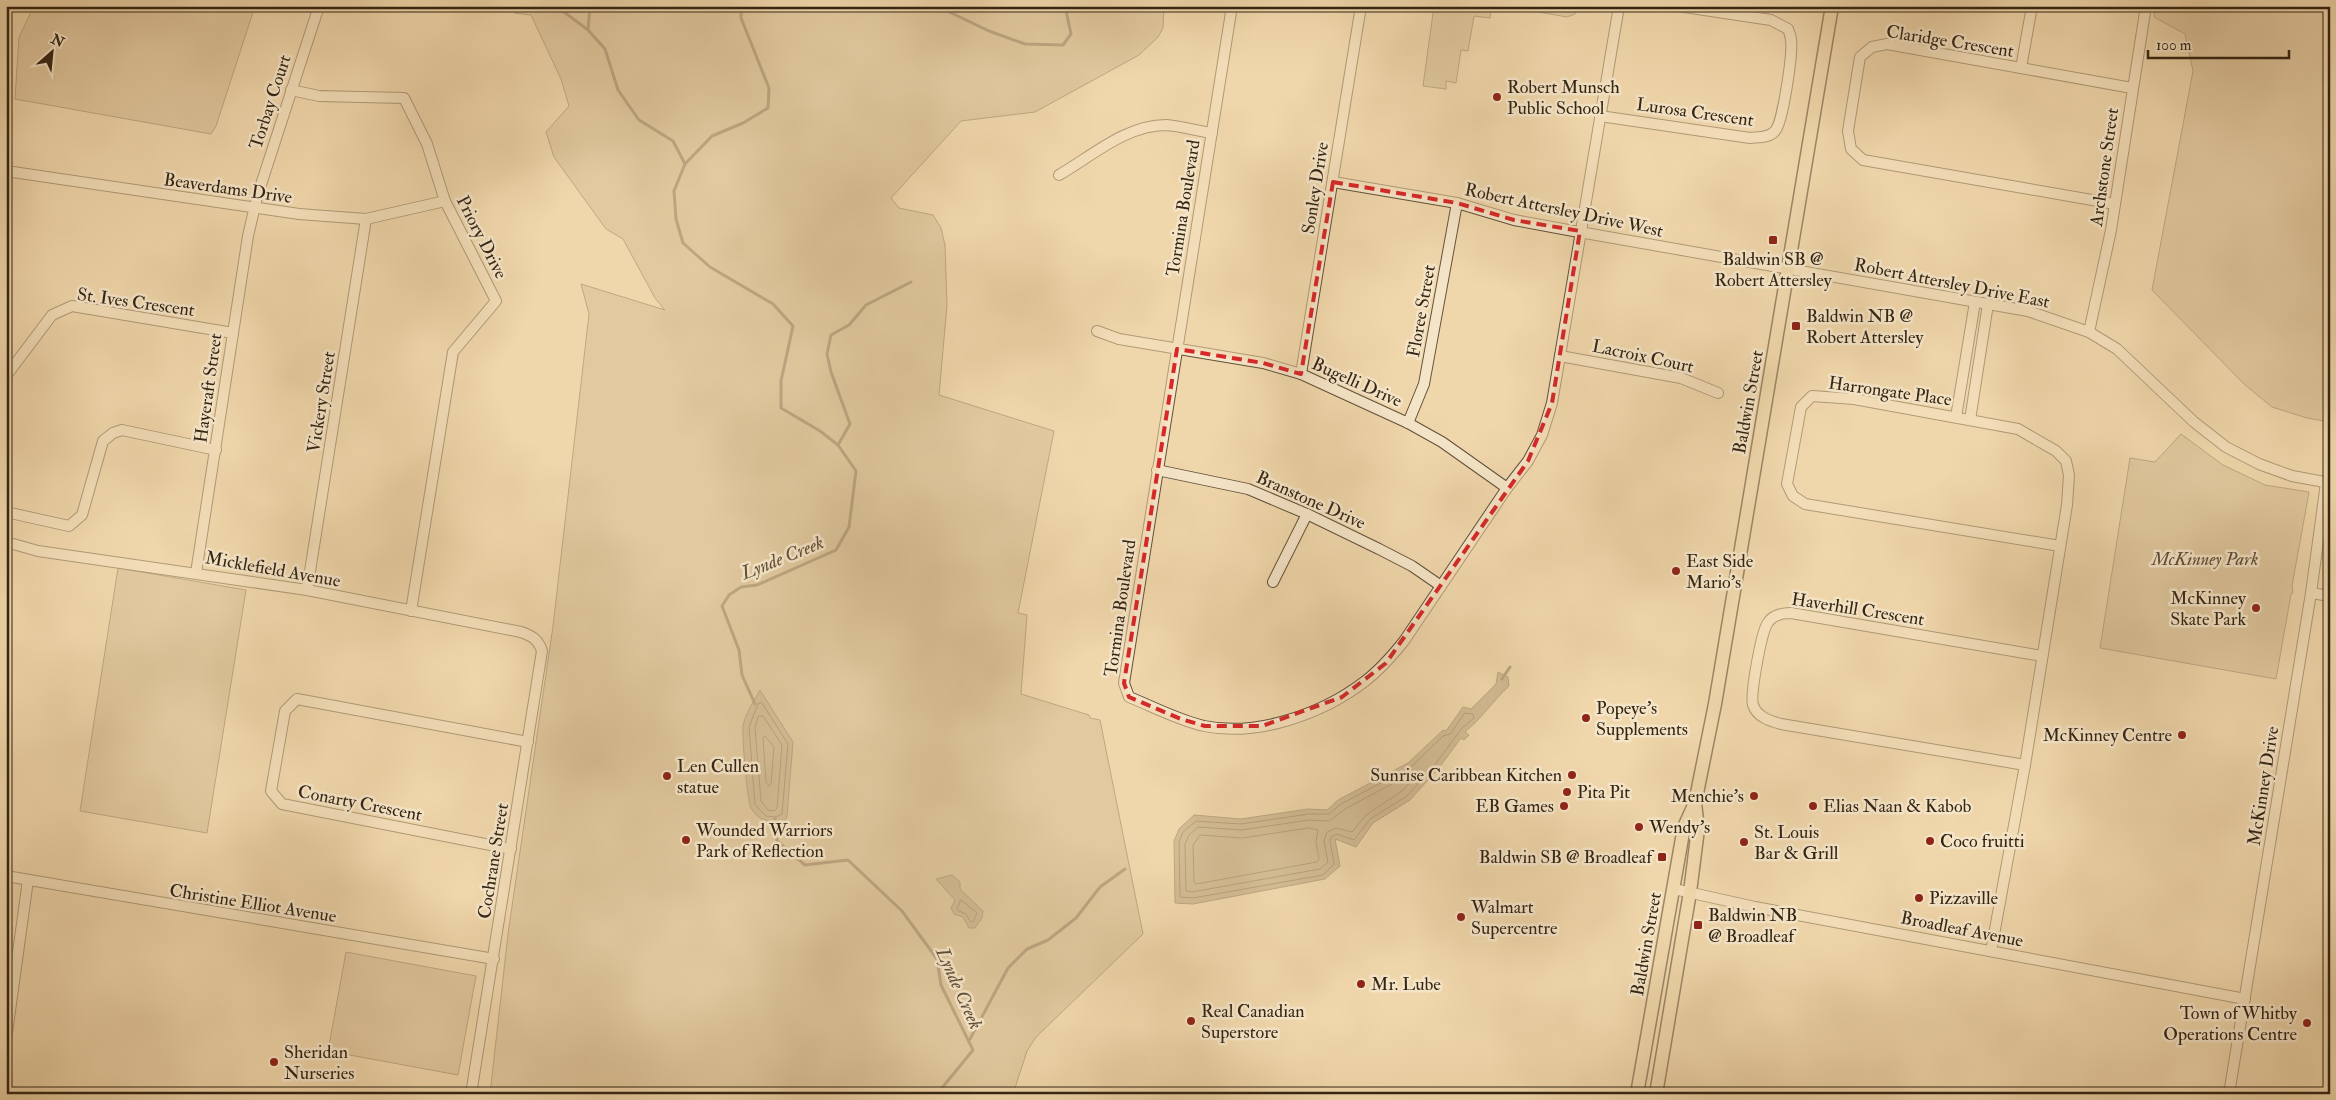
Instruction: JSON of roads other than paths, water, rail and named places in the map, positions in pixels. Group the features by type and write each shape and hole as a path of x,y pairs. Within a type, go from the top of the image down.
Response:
{"main road":[{"name":"Baldwin Street","path":"1637,1094 1684,827 1695,803 1715,704 1832,6"},
{"name":"Baldwin Street","path":"1656,1094 1690,892 1698,829 1695,803"}],"street":[{"name":"Torbay Court","path":"255,209 319,6"},
{"name":"Tormina Boulevard","path":"1232,6 1124,683 1130,696 1181,720 1205,726 1233,728 1262,726 1318,708 1342,697 1386,663 1404,641 1507,488 1528,461 1542,435 1552,403 1619,6"},
{"name":"Sonley Drive","path":"1302,374 1361,6"},
{"name":"Lurosa Crescent","path":"1600,116 1750,138 1766,137 1774,133 1780,125 1792,41 1788,29 1771,20 1678,6"},
{"path":"2021,68 2032,6"},
{"name":"Archstone Street","path":"2089,332 2111,230 2146,6"},
{"name":"Claridge Crescent","path":"2115,204 1863,160 1851,149 1848,131 1860,57 1872,47 1887,44 2132,88"},
{"name":"Priory Drive","path":"292,90 320,96 404,98 427,144 444,201 496,301 452,352 411,611"},
{"path":"1059,175 1112,142 1137,130 1166,126 1212,133"},
{"name":"Beaverdams Drive","path":"6,171 255,209 366,219 444,201"},
{"name":"Robert Attersley Drive West","path":"1333,182 1457,203 1514,220 1788,270"},
{"name":"Floree Street","path":"1408,423 1424,384 1457,203"},
{"name":"Hayeraft Street","path":"196,572 241,278 255,209"},
{"name":"Vickery Street","path":"307,590 366,219"},
{"name":"Robert Attersley Drive East","path":"1788,270 1871,282 2028,311 2089,332 2117,349 2194,422 2226,447 2292,476 2328,483"},
{"path":"1956,417 1975,302"},
{"path":"1970,420 1988,304"},
{"name":"St. Ives Crescent","path":"6,376 52,315 72,306 233,333"},
{"name":"Bugelli Drive","path":"1097,331 1119,339 1262,363 1302,374 1408,423 1442,442 1507,488"},
{"name":"Lacroix Court","path":"1560,356 1681,378 1718,393"},
{"name":"Harrongate Place","path":"1991,951 2025,765 2060,546 2070,475 2066,461 2056,451 2018,429 1854,398 1812,396 1801,407 1787,484 1793,496 1805,504 2060,546"},
{"path":"6,512 69,526 82,515 103,441 113,433 122,430 216,450"},
{"name":"Branstone Drive","path":"1157,470 1248,489 1306,514 1412,566 1442,586"},
{"name":"McKinney Drive","path":"2229,1094 2328,483"},
{"path":"1273,582 1306,514"},
{"name":"Micklefield Avenue","path":"6,542 38,551 196,572 307,590 520,632 533,637"},
{"path":"2311,593 2330,596"},
{"name":"Haverhill Crescent","path":"2025,765 1781,724 1763,718 1753,706 1752,690 1767,624 1779,614 1791,613 2042,656"},
{"name":"Cochrane Street","path":"471,1094 542,651 539,642 533,637"},
{"name":"Conarty Crescent","path":"511,848 282,804 271,791 285,711 297,700 528,742"},
{"name":"Christine Elliot Avenue","path":"6,876 494,959"},
{"path":"6,1040 9,998 28,880"},
{"name":"Broadleaf Avenue","path":"1674,889 1755,907 2245,999"}],"water":[{"path":"1498,672 1508,677 1509,686 1465,732 1469,735 1464,740 1461,738 1438,769 1410,800 1373,823 1356,847 1335,839 1340,866 1325,879 1193,904 1175,903 1174,841 1179,829 1194,815 1241,819 1308,809 1327,810 1338,800 1408,763 1443,730 1446,731 1463,707 1471,709 1496,684"},
{"path":"760,690 793,742 785,821 775,822 757,816 749,803 743,726"},
{"path":"952,875 960,882 960,889 983,911 982,918 975,928 969,928 963,917 954,914 951,908 955,900 936,879"}],"waterway":[{"path":"556,6 588,30 605,49 618,90 639,120 673,141 685,164"},
{"path":"588,30 590,6"},
{"name":"Lynde Creek","path":"741,6 741,18 769,88 768,108 743,123 712,136 685,164 674,191 676,219 683,243 710,267 773,304 793,326 781,381 781,408 820,431 838,445 856,471 849,527 836,550 757,585 741,587 729,595 722,606 739,650 742,675 755,704"},
{"name":"Lynde Creek","path":"937,6 989,31 1025,44 1063,45 1071,34 1065,6"},
{"path":"838,445 850,424 831,372 827,354 831,335 849,325 866,305 911,282"},
{"path":"1502,679 1510,667"},
{"name":"Lynde Creek","path":"775,818 777,841 805,865 848,860 902,911 937,959 941,985 973,1050 937,1094"},
{"path":"970,1039 1008,968 1027,949 1048,940 1076,918 1100,887 1125,869"}],"place":[{"name":"Robert Munsch Public School","path":"1497,97"},
{"name":"Baldwin SB @ Robert Attersley","path":"1773,240"},
{"name":"Baldwin NB @ Robert Attersley","path":"1796,326"},
{"name":"East Side Mario's","path":"1676,571"},
{"name":"McKinney Skate Park","path":"2256,608"},
{"name":"Popeye's Supplements","path":"1586,718"},
{"name":"McKinney Centre","path":"2182,735"},
{"name":"Sunrise Caribbean Kitchen","path":"1572,775"},
{"name":"Len Cullen statue","path":"667,776"},
{"name":"Pita Pit","path":"1567,792"},
{"name":"Menchie's","path":"1754,796"},
{"name":"EB Games","path":"1564,806"},
{"name":"Elias Naan & Kabob","path":"1813,806"},
{"name":"Wendy's","path":"1639,827"},
{"name":"Wounded Warriors Park of Reflection","path":"686,840"},
{"name":"Coco fruitti","path":"1930,841"},
{"name":"St. Louis Bar & Grill","path":"1744,842"},
{"name":"Baldwin SB @ Broadleaf","path":"1662,857"},
{"name":"Pizzaville","path":"1919,898"},
{"name":"Walmart Supercentre","path":"1461,917"},
{"name":"Baldwin NB @ Broadleaf","path":"1698,925"},
{"name":"Mr. Lube","path":"1361,984"},
{"name":"Real Canadian Superstore","path":"1191,1021"},
{"name":"Town of Whitby Operations Centre","path":"2307,1023"},
{"name":"Sheridan Nurseries","path":"274,1062"}],"park label":[{"name":"McKinney Park","path":"2205,559"}]}
